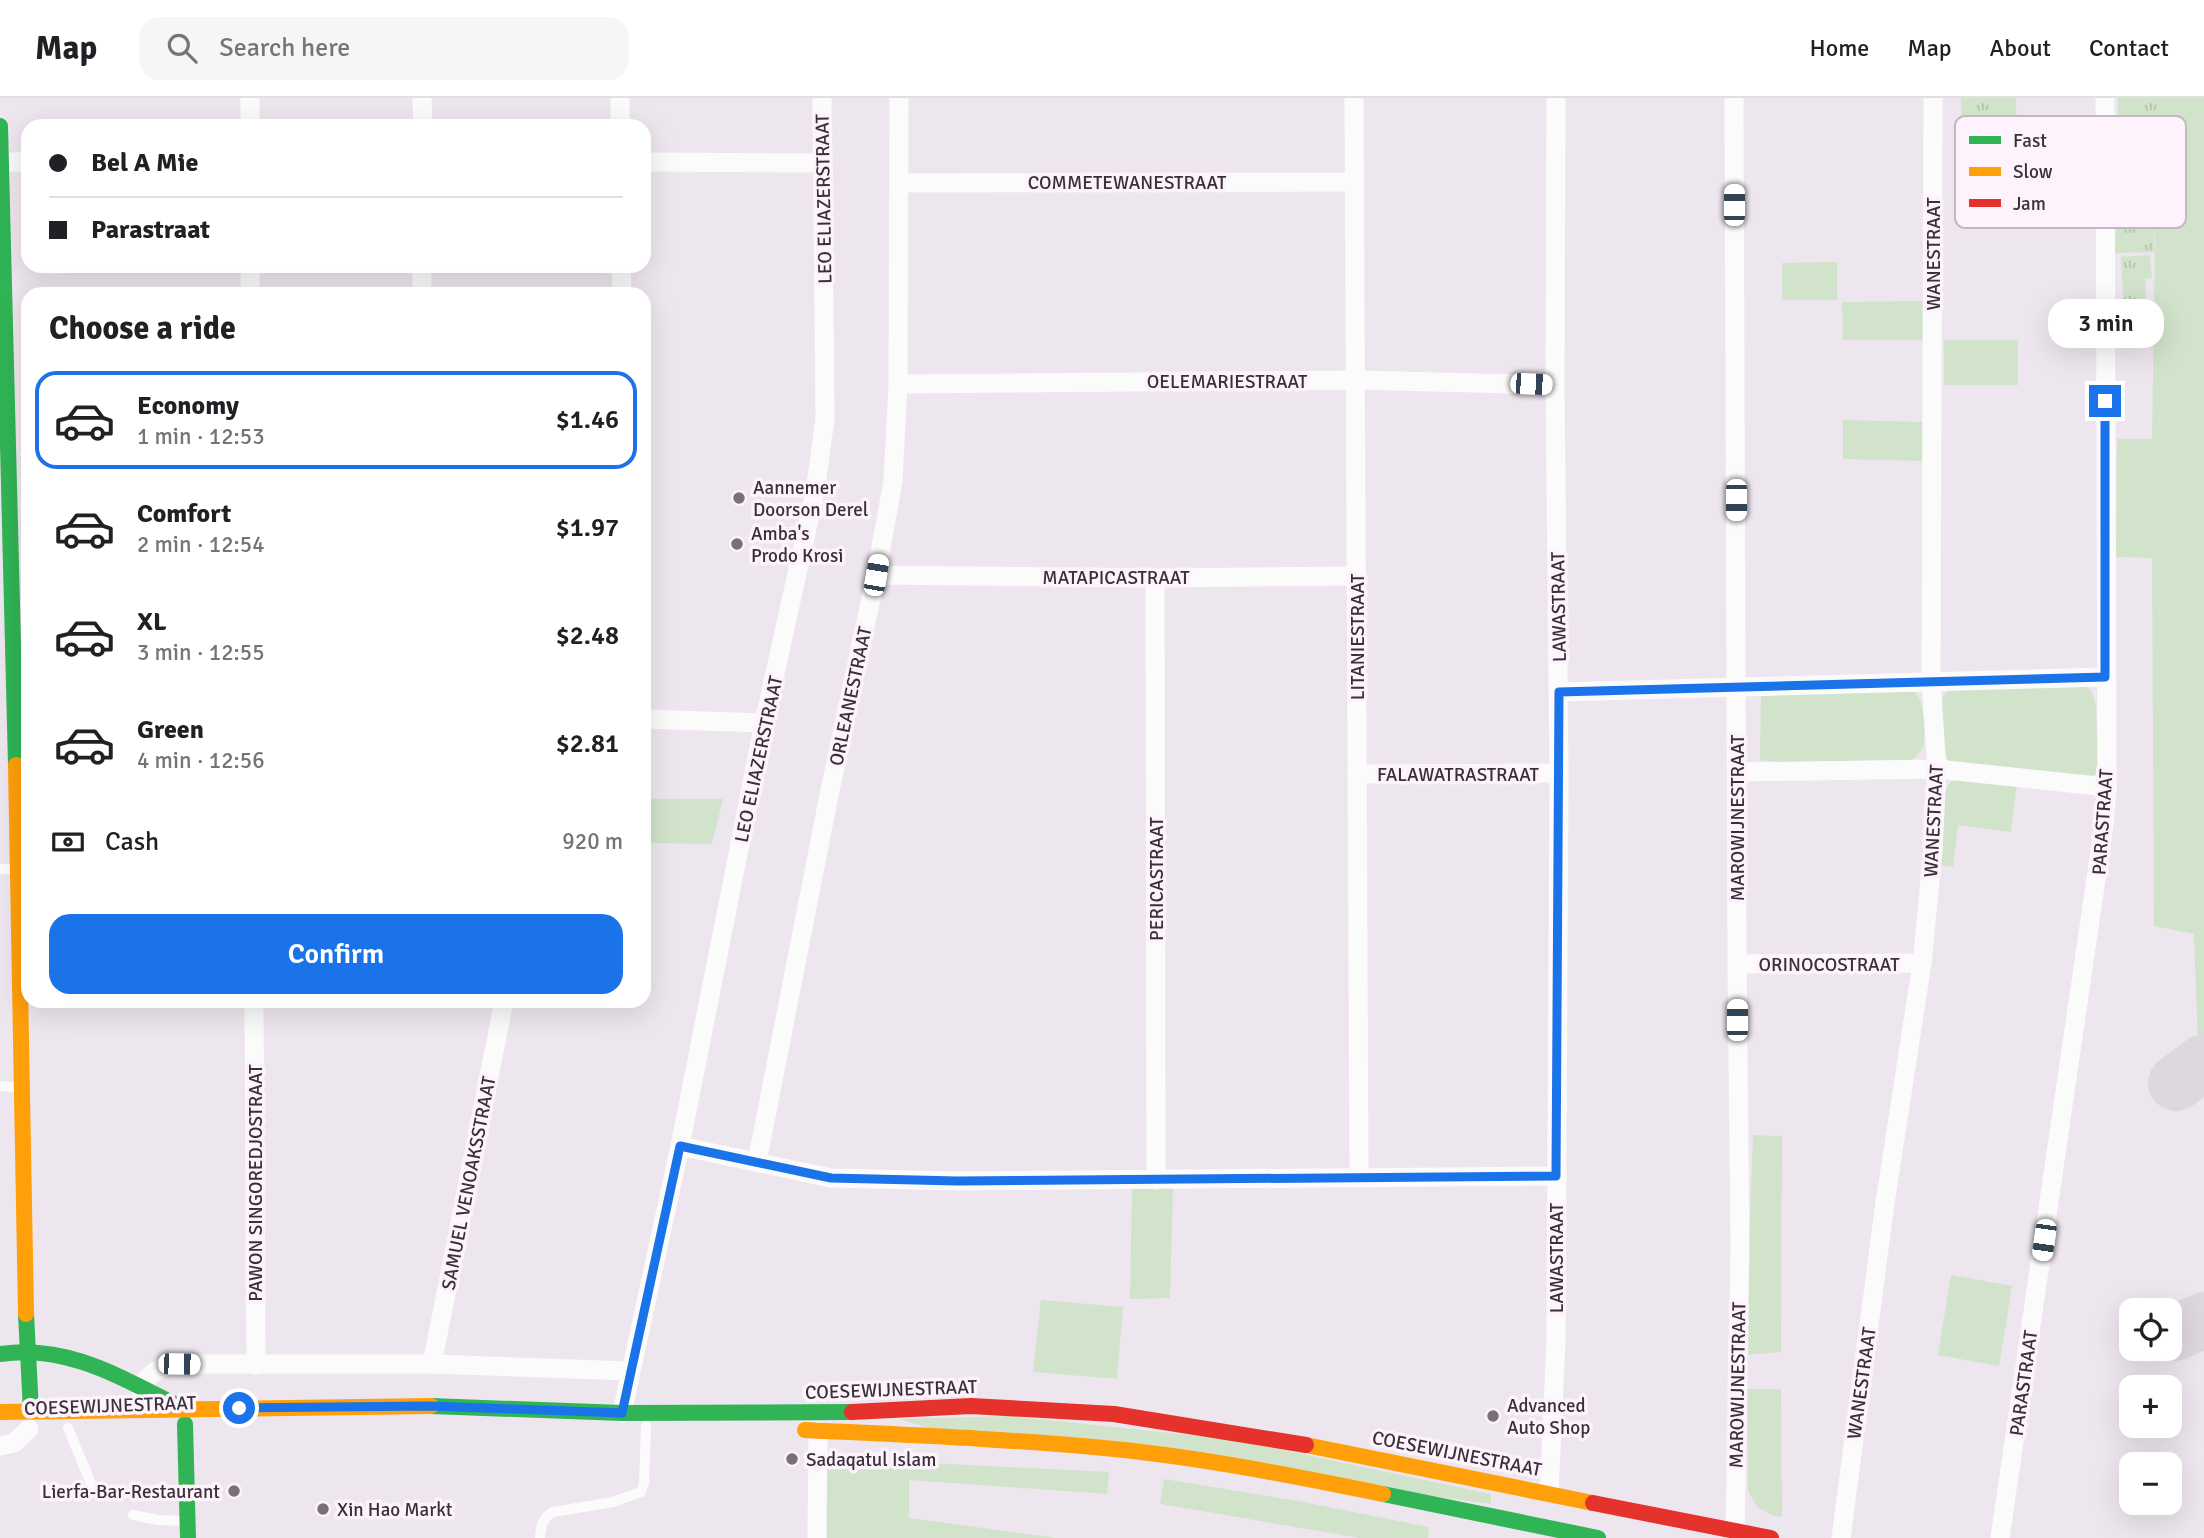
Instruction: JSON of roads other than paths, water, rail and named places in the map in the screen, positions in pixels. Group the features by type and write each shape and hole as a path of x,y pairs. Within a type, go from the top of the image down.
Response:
{"main road":[{"path":"0,126 4,459 21,706 13,814 18,869 28,1350 51,1426"},
{"path":"0,1354 28,1350 48,1351 75,1358 140,1388 185,1417 188,1530"},
{"name":"COESEWIJNESTRAAT","path":"0,1429 185,1417 430,1406 622,1413 822,1413 971,1406 1114,1414 1274,1438 1549,1493 1735,1535 1771,1538"},
{"name":"COESEWIJNESTRAAT","path":"0,1412 51,1426"},
{"name":"COESEWIJNESTRAAT","path":"120,1426 185,1417 739,1428"},
{"name":"COESEWIJNESTRAAT","path":"791,1430 1023,1441 1117,1449 1268,1471 1598,1538"}],"street":[{"path":"250,98 250,119"},
{"path":"422,98 423,119"},
{"path":"620,98 620,119"},
{"name":"LEO ELIAZERSTRAAT","path":"622,1413 680,1146 764,723 815,492 825,419 822,98"},
{"name":"ORLEANESTRAAT","path":"757,1162 893,481 898,384 899,98"},
{"name":"LITANIESTRAAT","path":"1354,98 1359,1177"},
{"name":"LAWASTRAAT","path":"1549,1493 1556,1341 1559,773 1555,385 1556,98"},
{"name":"MAROWIJNESTRAAT","path":"1734,98 1740,1244 1735,1535"},
{"name":"WANESTRAAT","path":"1841,1538 1885,1203 1922,963 1933,850 1937,769 1931,681 1933,98"},
{"name":"PARASTRAAT","path":"2105,98 2105,116"},
{"path":"0,162 21,162"},
{"path":"651,162 822,163"},
{"name":"COMMETEWANESTRAAT","path":"899,183 1354,182"},
{"name":"PARASTRAAT","path":"2000,1538 2100,861 2107,787 2105,228"},
{"name":"OELEMARIESTRAAT","path":"898,384 1356,380 1555,385"},
{"name":"MATAPICASTRAAT","path":"876,575 1155,578 1357,576"},
{"name":"PERICASTRAAT","path":"1155,578 1156,1180"},
{"path":"1559,692 2105,677"},
{"path":"651,719 764,723"},
{"path":"1737,772 1937,769 2107,787"},
{"name":"FALAWATRASTRAAT","path":"1357,774 1559,773"},
{"name":"ORINOCOSTRAAT","path":"1737,964 1922,963"},
{"name":"PAWON SINGOREDJOSTRAAT","path":"254,1008 256,1365"},
{"name":"SAMUEL VENOAKSSTRAAT","path":"432,1364 503,1008"},
{"path":"680,1146 831,1178 957,1181 1556,1176"},
{"path":"140,1388 148,1376 165,1366 432,1364 630,1371"},
{"path":"0,1446 15,1443 51,1426"},
{"path":"817,1538 818,1430"}],"lane":[{"path":"0,869 18,869"},
{"path":"0,1086 22,1088"},
{"path":"51,1426 99,1494"},
{"path":"540,1538 545,1516 553,1512 613,1502 641,1492 644,1483 646,1426"},
{"path":"132,1515 188,1530"}],"place":[{"name":"Aannemer Doorson Derel","path":"739,498"},
{"name":"Amba's Prodo Krosi","path":"737,544"},
{"name":"Advanced Auto Shop","path":"1493,1416"},
{"name":"Sadaqatul Islam","path":"792,1459"},
{"name":"Lierfa-Bar-Restaurant","path":"234,1491"},
{"name":"Xin Hao Markt","path":"323,1509"}]}
